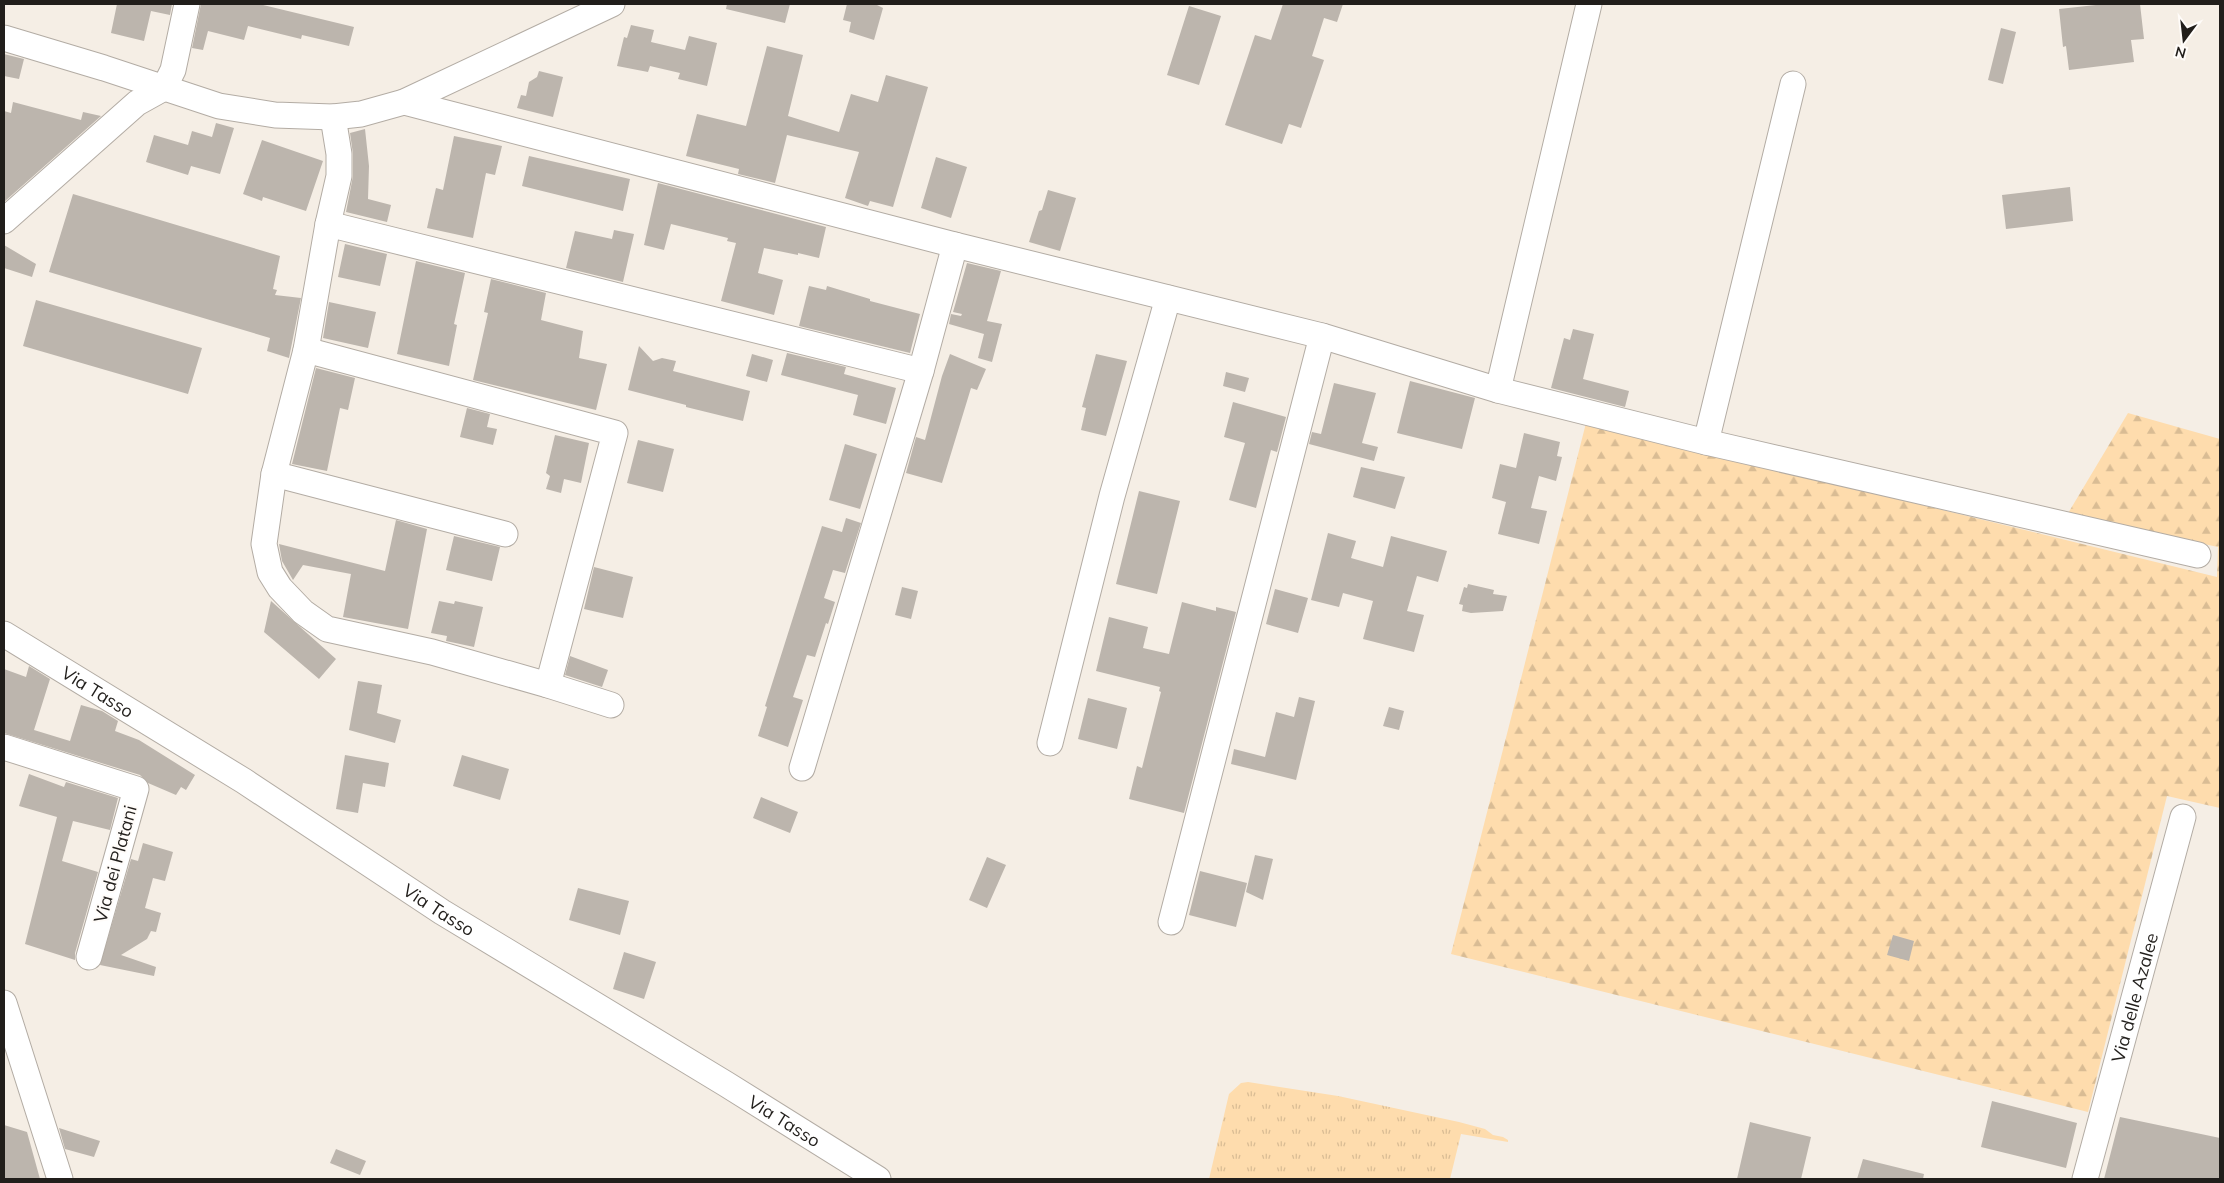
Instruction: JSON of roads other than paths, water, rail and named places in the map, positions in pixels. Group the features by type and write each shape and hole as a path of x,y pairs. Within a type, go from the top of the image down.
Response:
{"street":[{"path":"4,221 137,103 164,88 173,70 187,4"},
{"path":"4,38 218,106 275,115 333,118 361,114 404,102 612,4"},
{"path":"1498,390 1589,4"},
{"path":"1706,442 1793,84"},
{"path":"404,102 954,245 1322,336 1498,390 1706,442 2198,555"},
{"path":"333,118 339,154 339,176 328,224 306,350 274,474 264,544 270,572 280,588 303,612 327,629 432,652 611,705"},
{"path":"4,192 28,199"},
{"path":"328,224 922,371"},
{"path":"802,768 922,371 954,245"},
{"path":"1050,743 1112,496 1168,298"},
{"path":"1171,922 1322,336"},
{"path":"306,350 615,434 548,685"},
{"path":"274,474 505,534"},
{"name":"Via Tasso","path":"4,634 244,781 442,912 718,1079 878,1179"},
{"name":"Via dei Platani","path":"4,748 136,789 89,957"},
{"name":"Via delle Azalee","path":"2085,1179 2183,817"},
{"path":"4,1002 60,1179"}]}
